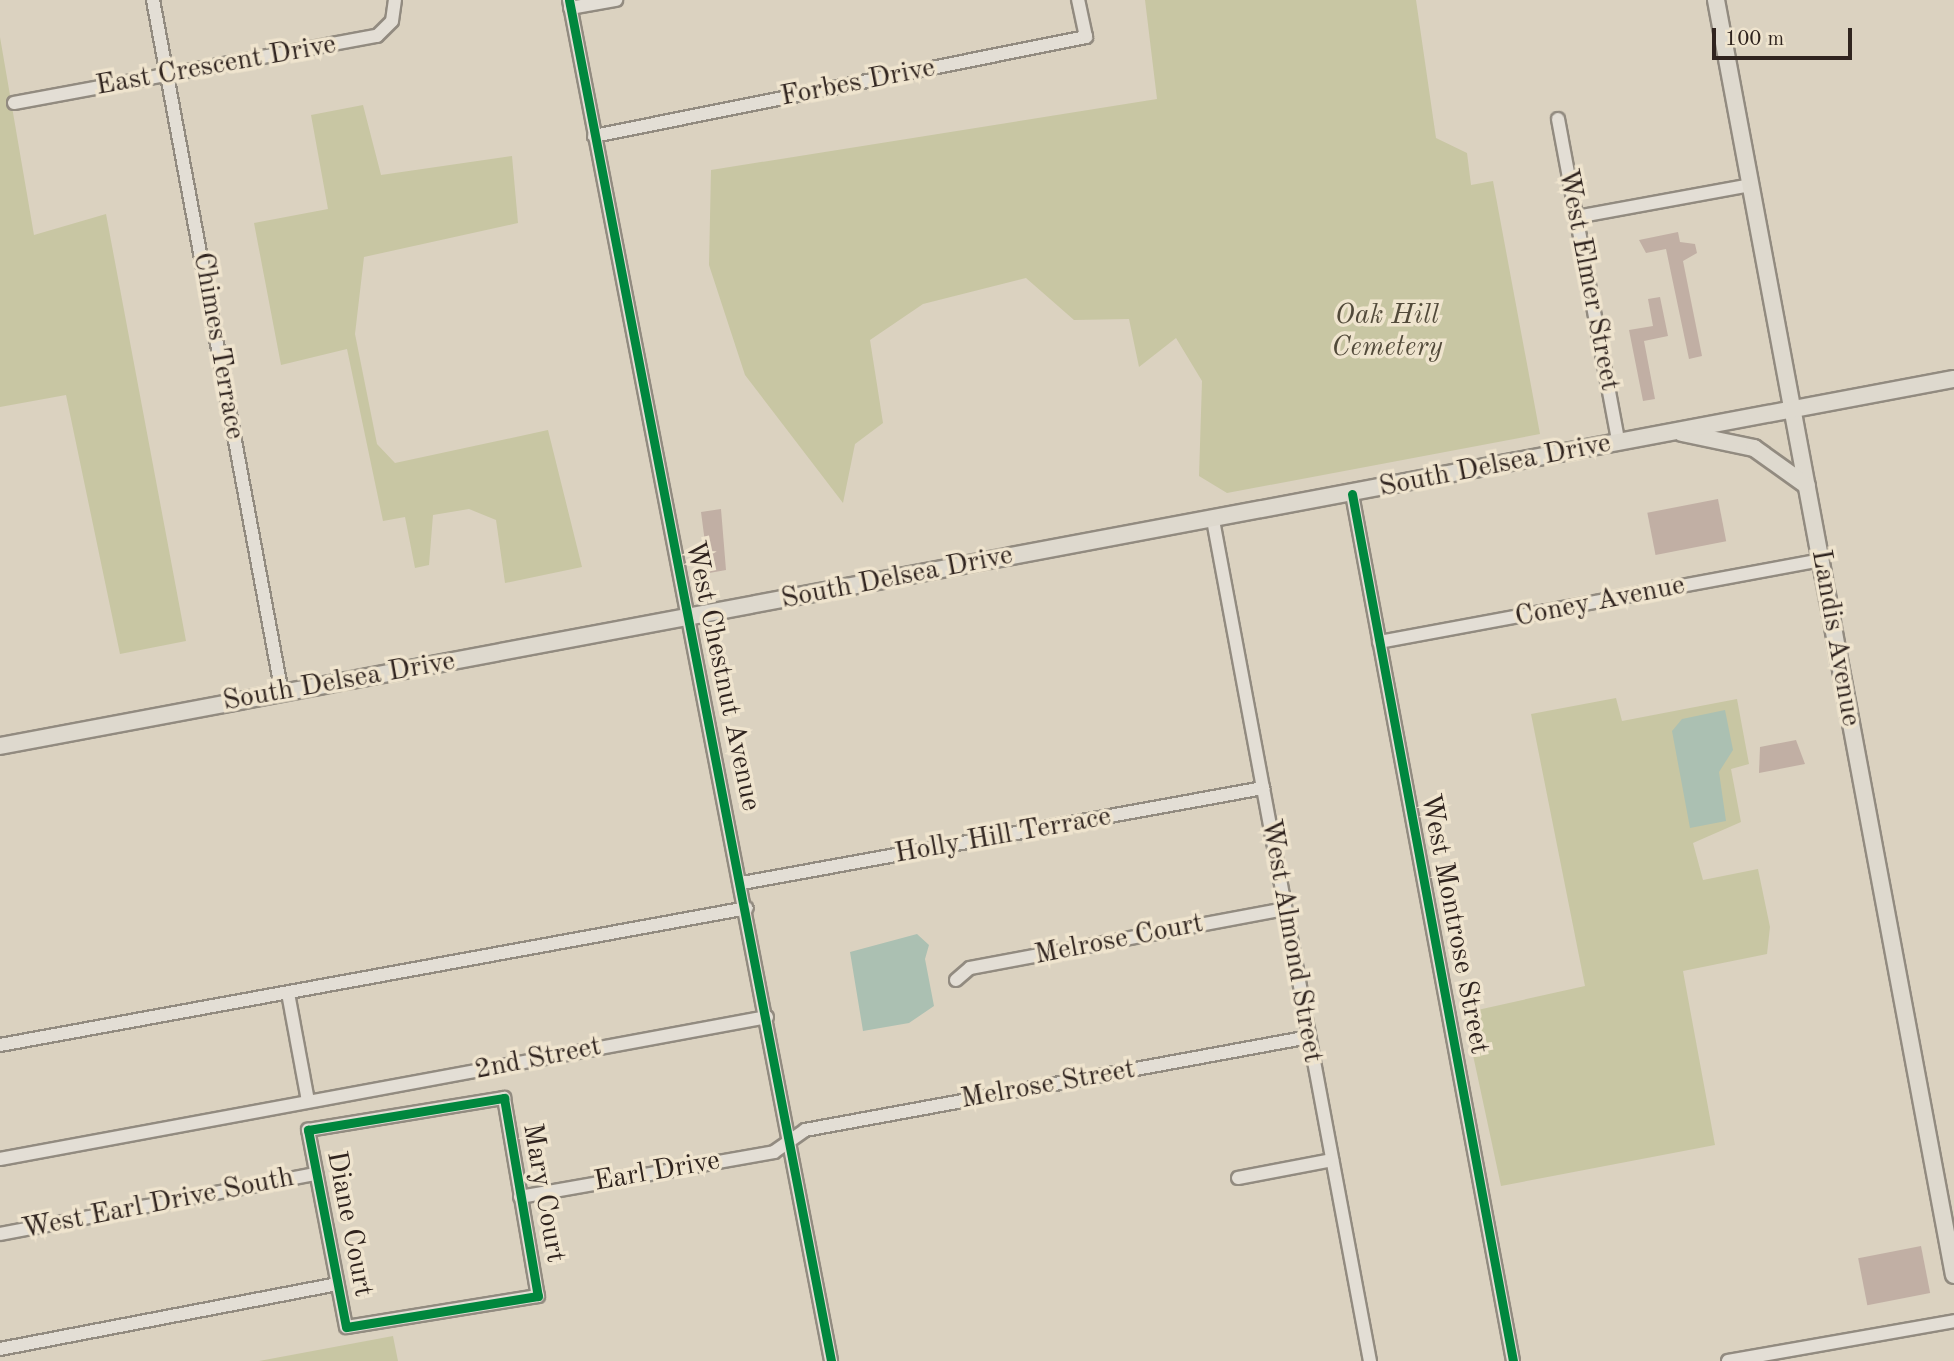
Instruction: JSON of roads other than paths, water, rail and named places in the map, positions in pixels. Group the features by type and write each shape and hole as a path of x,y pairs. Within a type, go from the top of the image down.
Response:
{"main road":[{"name":"Landis Avenue","path":"1716,0 1954,1275"},
{"name":"South Delsea Drive","path":"0,746 1954,379"},
{"path":"1673,431 1741,443 1807,486"}],"street":[{"name":"Chimes Terrace","path":"153,0 282,692"},
{"name":"East Crescent Drive","path":"14,103 377,36 391,22 395,0"},
{"path":"570,4 616,0"},
{"name":"Forbes Drive","path":"594,136 1086,37 1078,0"},
{"name":"West Chestnut Avenue","path":"570,4 685,618 747,908 831,1361"},
{"name":"West Elmer Street","path":"1558,119 1618,441"},
{"path":"1576,217 1751,185"},
{"name":"West Montrose Street","path":"1352,494 1513,1361"},
{"name":"West Almond Street","path":"1213,520 1370,1361"},
{"name":"Coney Avenue","path":"1379,642 1821,560"},
{"name":"Holly Hill Terrace","path":"742,883 1263,788"},
{"path":"0,1045 747,908"},
{"name":"Melrose Court","path":"957,980 970,968 1286,909"},
{"path":"288,993 308,1101"},
{"name":"2nd Street","path":"0,1159 767,1017"},
{"name":"Melrose Street","path":"790,1140 805,1130 1309,1037"},
{"name":"Diane Court","path":"346,1327 308,1130 504,1098"},
{"name":"Mary Court","path":"346,1327 538,1296 504,1098"},
{"name":"Earl Drive","path":"520,1197 774,1152 790,1140"},
{"path":"1238,1178 1332,1160"},
{"name":"West Earl Drive South","path":"0,1234 316,1174"},
{"path":"0,1349 338,1284"},
{"path":"1728,1361 1803,1354 1954,1321"}],"park label":[{"name":"Oak Hill Cemetery","path":"1387,332"}]}
